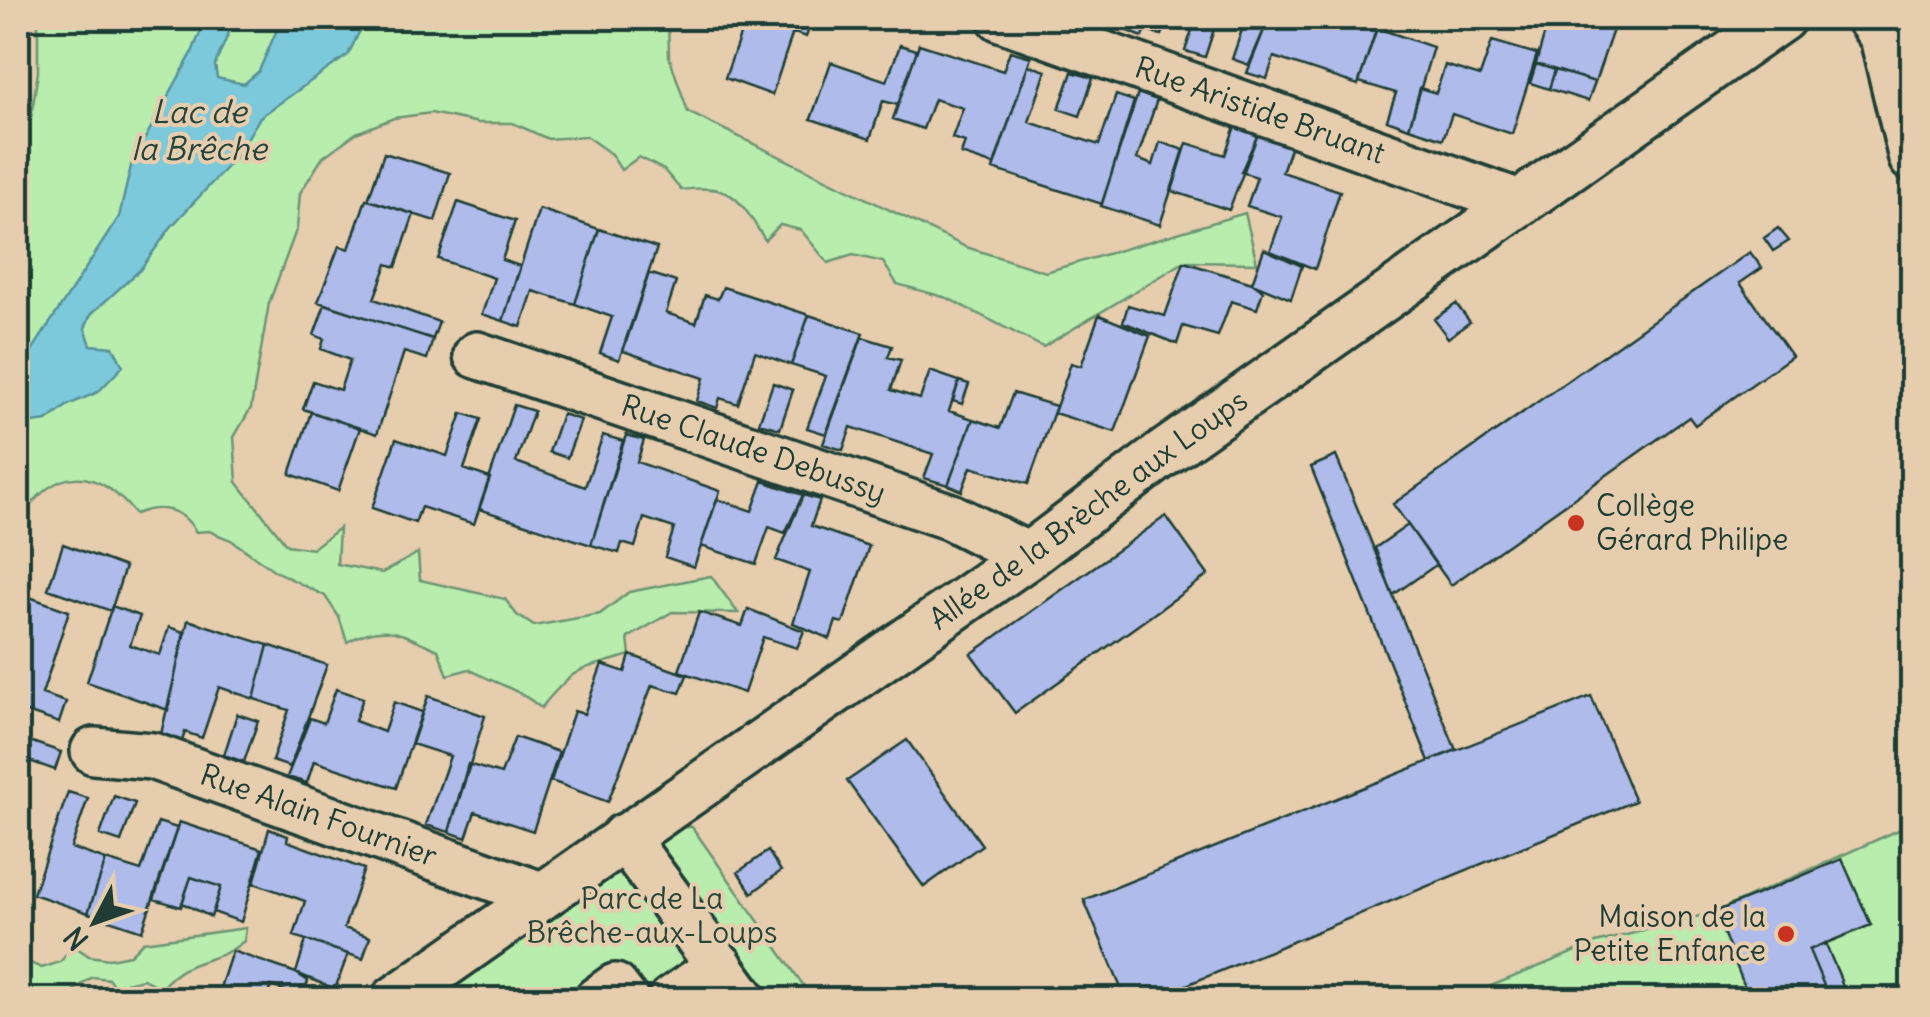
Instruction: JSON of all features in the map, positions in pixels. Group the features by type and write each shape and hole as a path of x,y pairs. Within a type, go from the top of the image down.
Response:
{"street":[{"name":"Rue Aristide Bruant","path":"1000,18 1519,203"},
{"name":"Allée de la Brèche aux Loups","path":"394,1000 1028,556 1782,18"},
{"path":"1869,18 1883,37 1912,158"},
{"name":"Rue Claude Debussy","path":"477,355 952,518 1028,556"},
{"name":"Rue Alain Fournier","path":"94,751 152,756 542,896"},
{"path":"624,837 732,983 671,1000"},
{"path":"597,1000 615,987 625,1000"}],"green space":[{"path":"38,18 668,18 669,56 688,112 966,247 1046,272 1245,213 1257,263 1184,262 1043,347 947,298 897,284 883,262 853,255 828,263 801,230 780,225 765,240 733,197 713,189 681,190 664,170 639,157 621,170 611,154 586,136 548,139 513,123 479,123 431,113 394,118 356,133 323,157 300,193 297,228 269,303 251,408 234,437 237,482 287,545 312,549 339,528 337,564 382,573 418,553 420,580 505,599 517,615 534,626 600,614 629,592 711,576 738,613 672,612 628,638 630,655 580,671 541,708 469,669 448,675 438,650 403,635 372,632 347,642 339,617 325,596 275,571 231,540 209,531 196,532 177,513 153,509 135,514 106,487 91,480 62,481 34,501 21,519 18,515 18,196 25,179 18,128 31,118 38,72"},
{"path":"1912,824 1912,999 1457,1000 1596,943 1715,912"},
{"name":"Parc de La Brêche-aux-Loups","path":"653,827 692,827 813,999 394,1000"},
{"path":"246,928 244,941 233,949 182,970 161,988 143,979 125,983 119,994 109,979 92,977 62,999 30,999 18,985 18,958 42,968 60,962 74,946 89,956 109,959 130,955 143,942"}],"water":[{"name":"Lac de la Brêche","path":"206,18 235,18 215,65 217,78 244,84 259,71 282,18 366,18 348,55 260,117 236,157 171,227 140,270 91,314 85,328 91,345 113,347 123,366 98,392 68,405 47,421 25,424 18,414 18,372 119,217 132,162 191,55"}],"building":[{"path":"746,18 793,32 772,95 725,78"},
{"path":"748,18 813,18 806,37"},
{"path":"1126,18 1149,18 1143,37 1122,29"},
{"path":"1149,18 1169,18 1162,35 1145,31"},
{"path":"1196,18 1217,20 1205,57 1185,51"},
{"path":"1246,18 1269,18 1249,65 1232,59"},
{"path":"1286,18 1315,18 1345,29 1349,18 1380,18 1358,85 1274,57 1267,79 1247,73 1268,20 1283,24"},
{"path":"1549,18 1617,18 1595,82 1536,64"},
{"path":"1377,28 1433,47 1409,128 1387,120 1396,93 1359,82"},
{"path":"1492,41 1537,54 1512,134 1452,114 1443,139 1409,128 1420,88 1436,93 1445,65 1480,76"},
{"path":"919,44 1003,71 1010,51 1031,57 994,165 961,154 965,142 952,138 963,108 934,99 923,129 893,119"},
{"path":"900,45 917,50 898,105 883,101 870,139 811,119 831,62 887,81"},
{"path":"1536,64 1555,70 1549,89 1530,83"},
{"path":"1028,65 1046,71 1029,122 1099,145 1116,95 1134,101 1102,204 993,169"},
{"path":"1555,70 1595,82 1588,101 1549,89"},
{"path":"1072,72 1093,78 1080,116 1059,109"},
{"path":"1138,93 1157,100 1137,159 1153,165 1160,142 1184,150 1160,225 1101,206"},
{"path":"1235,126 1258,134 1229,210 1172,191 1187,143 1225,155"},
{"path":"1258,134 1291,145 1282,172 1340,191 1315,269 1270,251 1282,217 1247,206 1257,177 1241,172"},
{"path":"384,153 450,173 435,221 368,200"},
{"path":"366,199 414,214 396,267 387,264 374,299 439,322 433,339 318,302 339,246 349,249"},
{"path":"458,202 515,221 502,260 520,266 503,321 482,314 494,278 438,259"},
{"path":"539,209 599,229 575,304 533,291 521,327 503,321"},
{"path":"1778,228 1789,241 1773,251 1764,238"},
{"path":"599,229 657,248 619,360 600,353 612,317 575,304"},
{"path":"1264,249 1302,266 1291,299 1252,283"},
{"path":"1750,252 1762,268 1740,283 1792,356 1695,425 1689,417 1451,585 1393,504"},
{"path":"1184,262 1252,283 1263,291 1257,309 1231,301 1218,336 1183,326 1177,344 1123,322 1128,305 1165,316"},
{"path":"649,273 676,282 666,313 696,323 705,295 718,299 723,287 809,315 791,365 755,352 738,404 720,398 717,408 697,401 704,378 623,351"},
{"path":"325,304 433,339 427,359 404,352 377,434 303,409 313,381 340,390 350,360 321,349 324,339 314,335"},
{"path":"1456,304 1470,322 1448,338 1434,319"},
{"path":"809,315 863,333 826,434 807,428 826,376 791,365"},
{"path":"1099,315 1150,336 1115,432 1054,413 1071,363 1081,366"},
{"path":"862,337 892,346 888,357 901,360 891,390 920,399 930,371 959,381 949,411 973,419 948,485 924,478 933,454 851,427 843,450 823,444"},
{"path":"959,381 969,384 962,404 953,401"},
{"path":"773,383 793,390 780,429 759,423"},
{"path":"1013,393 1056,406 1028,484 971,467 962,491 948,485 973,419 1000,428"},
{"path":"514,405 534,411 516,462 585,487 603,435 623,441 591,545 479,509"},
{"path":"311,412 360,428 338,491 290,474"},
{"path":"462,413 481,419 464,469 490,478 474,524 421,507 415,523 372,508 396,439 447,456"},
{"path":"562,414 581,420 567,458 549,452"},
{"path":"626,435 644,440 637,462 720,491 694,567 665,557 674,528 644,518 635,547 622,543 619,553 591,545"},
{"path":"1336,456 1456,750 1429,761 1311,467"},
{"path":"763,481 803,495 785,533 769,527 756,564 701,546 717,499 752,511"},
{"path":"803,495 820,500 811,526 869,546 843,623 836,621 830,639 793,623 810,572 776,560"},
{"path":"1166,516 1208,575 1015,713 971,654"},
{"path":"1408,525 1436,565 1393,595 1375,548"},
{"path":"63,544 125,567 111,611 48,589"},
{"path":"18,593 69,611 42,694 66,702 59,723 18,709"},
{"path":"112,606 140,616 130,645 160,655 169,627 184,632 168,710 87,682"},
{"path":"748,609 804,631 797,648 763,637 744,693 679,671 699,612 742,626"},
{"path":"188,620 268,645 254,699 219,687 202,738 185,732 182,741 161,734"},
{"path":"268,645 327,665 290,767 272,761 289,710 254,699"},
{"path":"630,655 687,675 680,693 652,685 608,802 551,781 574,711 584,714 602,664 625,672"},
{"path":"336,689 363,698 355,721 384,732 394,702 422,712 396,788 314,761 307,783 287,777 310,718 324,723"},
{"path":"428,696 485,716 449,832 426,825 450,756 412,744"},
{"path":"1591,696 1635,801 1150,1000 1126,1000 1084,900"},
{"path":"237,714 258,721 244,762 224,755"},
{"path":"18,737 61,752 55,770 18,757"},
{"path":"515,737 559,752 533,831 475,812 466,838 449,832 468,764 501,774"},
{"path":"907,740 982,845 924,887 847,781"},
{"path":"68,792 88,798 71,848 106,860 88,913 33,894"},
{"path":"114,796 135,803 121,842 100,835"},
{"path":"158,822 177,828 142,931 88,913 106,860 141,871"},
{"path":"179,822 262,849 241,922 213,912 221,887 191,877 181,907 154,899"},
{"path":"269,829 288,836 287,841 364,869 344,928 370,937 363,959 294,936 305,901 254,883"},
{"path":"18,839 31,844 18,883"},
{"path":"768,851 781,871 752,893 738,872"},
{"name":"Maison de la Petite Enfance","path":"1842,859 1871,925 1809,950 1830,1000 1750,1000 1715,912"},
{"path":"191,877 221,887 211,917 182,903"},
{"path":"306,940 348,954 335,989 296,973"},
{"path":"1825,943 1848,1000 1830,1000 1809,950"},
{"path":"232,951 296,973 308,981 303,997 271,986 266,1000 216,1000"},
{"path":"1896,987 1901,1000 1866,1000"},
{"path":"161,988 195,1000 159,1000"}],"place":[{"name":"Collège Gérard Philipe","path":"1576,523"},
{"name":"Maison de la Petite Enfance","path":"1786,934"}]}
